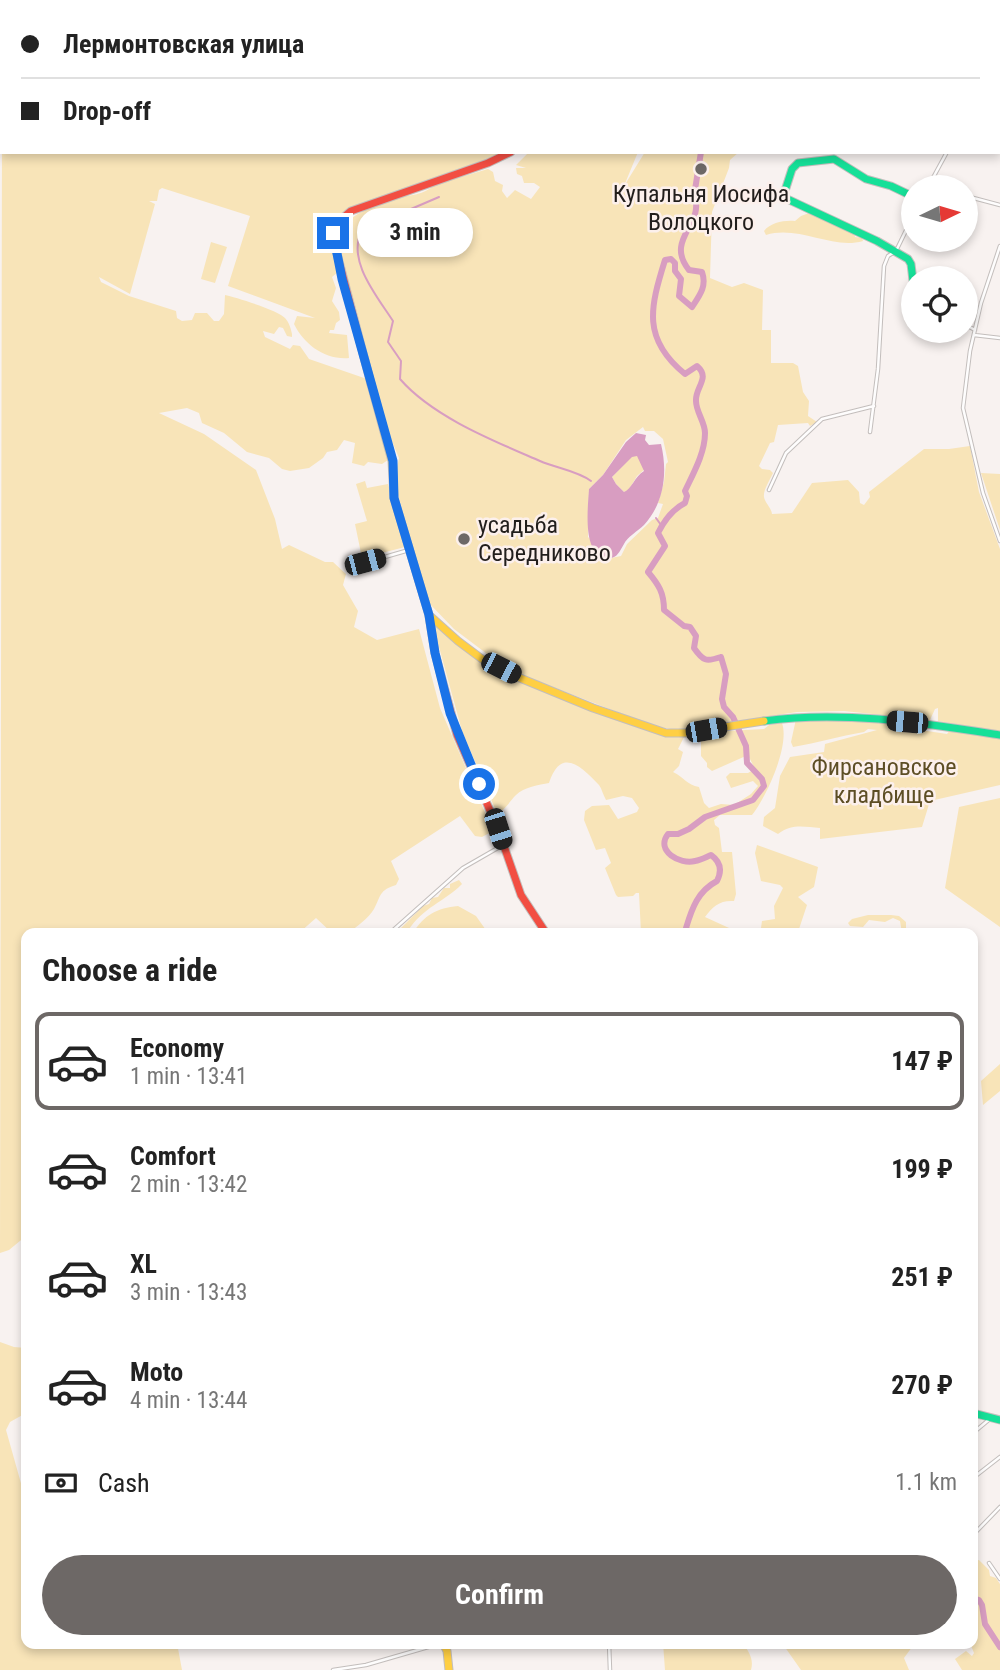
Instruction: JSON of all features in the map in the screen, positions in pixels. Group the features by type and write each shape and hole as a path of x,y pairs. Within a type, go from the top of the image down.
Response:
{"street":[{"path":"508,154 351,211 338,220 334,242 393,461 394,498 429,615 450,713 521,895 543,928"},
{"path":"935,175 946,154"},
{"path":"901,191 866,179 834,159 802,161 792,169 783,197 896,251 911,266"},
{"path":"978,199 1000,205"},
{"path":"870,432 875,406 883,271 886,258 896,251 901,241"},
{"path":"978,315 1000,246"},
{"path":"978,333 1000,338"},
{"path":"972,343 963,408 977,470 1000,541"},
{"path":"769,490 786,453 822,419 875,406"},
{"path":"362,560 365,562 409,550"},
{"path":"429,615 482,659 520,678 593,708 666,733 685,733 786,718 848,717 924,723 1000,735"},
{"path":"396,928 457,873 503,845"},
{"path":"978,1414 1000,1420"},
{"path":"978,1429 991,1418"},
{"path":"978,1474 1000,1457"},
{"path":"978,1530 1000,1507"},
{"path":"989,1563 1000,1579"},
{"path":"333,1670 366,1665 421,1649"},
{"path":"446,1649 449,1670"},
{"path":"609,1649 610,1670"}],"green space":[{"path":"2,154 500,154 352,207 335,220 330,234 338,272 332,277 336,288 332,301 339,312 340,320 329,333 347,335 349,358 323,353 303,338 294,324 297,316 315,318 228,286 250,216 162,188 157,201 149,201 155,204 130,294 99,277 101,282 129,296 176,311 177,318 182,321 192,320 195,313 207,313 214,321 219,321 224,314 225,295 266,308 285,318 292,337 287,336 283,328 279,327 274,334 263,331 265,337 290,349 293,345 300,346 309,359 367,379 388,460 382,464 368,462 364,466 352,463 355,443 344,440 337,450 327,452 309,468 290,471 282,469 269,458 247,452 224,433 202,423 199,413 187,408 159,413 204,434 256,470 275,519 282,549 289,545 325,562 333,562 346,574 343,585 358,611 354,627 377,640 419,629 440,708 493,831 482,837 475,836 460,816 391,861 399,879 396,885 383,891 372,912 355,928 327,928 316,918 305,928 21,928 21,1240 9,1250 0,1253"},
{"path":"527,154 637,154 624,186 644,154 737,154 730,160 712,212 710,278 732,287 744,283 763,290 762,330 771,330 771,363 793,363 798,366 803,392 809,401 808,416 817,422 810,426 808,423 778,425 774,442 770,443 759,466 773,473 764,494 765,499 772,514 792,513 812,483 848,480 859,492 860,503 864,505 870,497 869,492 924,449 970,446 979,492 1000,549 1000,731 938,721 938,708 930,720 844,711 797,712 677,730 653,726 522,675 506,664 503,666 454,629 427,601 396,487 399,458 389,434 337,237 346,223 371,207 422,193 434,185 488,169 493,172 495,181 503,185 502,191 507,198 515,190 531,199 540,187 534,183 524,183 522,176 517,174 516,168 526,168 516,165","holes":["643,427 645,431 654,431 663,439 668,462 658,503 663,504 658,518 652,520 627,544 621,556 611,558 588,537 589,489 603,475 626,440"]},
{"path":"809,213 854,233 855,237 862,238 863,241 839,242 791,233 766,235 764,231 774,224 795,221"},
{"path":"211,242 227,247 215,283 201,279"},
{"path":"632,456 638,456 645,469 628,491 624,492 612,477"},
{"path":"981,473 1000,474 1000,530"},
{"path":"365,481 367,488 388,484 405,547 362,558 355,524 367,521 356,484"},
{"path":"433,625 437,625 497,669 541,690 647,730 684,737 678,749 683,752 679,766 673,772 691,785 699,787 704,803 709,808 721,804 734,805 758,786 753,781 731,788 726,777 730,773 748,773 755,769 748,755 712,771 707,767 701,756 701,734 764,729 769,725 782,723 783,744 776,770 752,815 720,815 714,820 719,828 722,852 732,852 736,894 734,901 717,904 705,917 729,928 641,928 639,893 633,896 616,895 605,868 611,863 605,848 596,850 584,820 585,811 592,806 609,805 618,819 637,812 639,808 632,798 623,796 606,800 599,785 586,772 572,763 566,763 559,765 549,783 523,790 500,812 496,811 462,731"},
{"name":"Фирсановское кладбище","path":"848,718 908,724 888,727 947,734 951,729 1000,738 1000,785 930,801 922,827 820,839 820,828 793,827 778,834 763,826 764,817 775,808 780,776 790,757 824,752 825,744 877,730 868,729 793,747 791,742 796,719"},
{"path":"1000,798 1000,927 945,888 959,807"},
{"path":"757,845 818,867 814,887 798,897 807,905 799,928 761,928 762,921 775,919 774,906 783,888 761,881 755,853"},
{"path":"459,880 462,884 427,910 410,928 401,928 423,906 429,904 432,898 438,897 444,888 450,888 450,884"},
{"path":"458,906 476,916 484,928 417,928 432,914"},
{"path":"868,915 899,916 906,922 906,928 901,928 900,921 893,918 885,922 869,920 863,927 850,926 848,923 852,919"},
{"path":"1000,1064 1000,1091 983,1105 981,1081"},
{"path":"0,1342 21,1348 21,1416 10,1422 6,1430 21,1483 21,1649 178,1649 182,1670 0,1670"},
{"path":"978,1560 1000,1584 1000,1670 962,1670 955,1659 966,1651 972,1656 972,1649 978,1649"},
{"path":"663,1649 747,1649 752,1666 751,1670 665,1670"},
{"path":"786,1649 911,1649 904,1658 909,1670 801,1670"}],"shaded area":[{"path":"636,433 646,435 645,440 649,445 661,444 663,487 656,507 644,525 628,539 617,555 605,558 593,548 590,539 589,489 603,475 626,442","holes":["637,456 644,471 624,492 612,477 632,457"]}],"waterway":[{"path":"686,928 700,895 717,881 720,867 711,855 689,862 676,859 665,846 668,834 678,834 705,817 753,800 764,786 762,779 747,763 746,746 733,717 724,707 722,699 726,674 721,657 708,660 700,656 694,648 696,636 690,627 684,626 664,610 660,590 648,572 665,546 658,533 660,529 673,512 685,503 685,491 698,463 704,441 705,429 696,401 703,379 701,370 697,366 685,374 671,361 662,348 653,322 653,308 665,260 671,259 675,263 675,271 681,279 679,296 692,307 703,286 702,272 689,270 681,249 695,215 694,196 701,154"},
{"path":"439,197 362,230 358,241 358,253 366,277 393,321 388,342 401,361 400,379 429,405 465,427 591,481"},
{"path":"656,518 661,525"},
{"path":"978,1600 982,1605 985,1624 1000,1647"}],"traffic: fast":[{"path":"901,191 866,179 834,159 798,163 792,169 783,197 877,241 908,259 911,266"},
{"path":"764,721 852,717 912,722 1000,735"},
{"path":"978,1414 1000,1420"}],"traffic: slow":[{"path":"371,384 392,461 394,498 429,615 458,641 482,659 520,678 593,708 666,733 685,733 764,721"},
{"path":"446,1649 449,1670"}],"traffic: jam":[{"path":"371,384 334,242 337,224 351,211 507,154"},
{"path":"429,616 435,653 457,735 498,829 521,895 543,928"}],"place":[{"name":"Купальня Иосифа Волоцкого","path":"701,169"},
{"name":"усадьба Середниково","path":"464,539"}],"route":[{"path":"333,233 342,279 393,461 394,498 429,615 450,713 479,784"}]}
